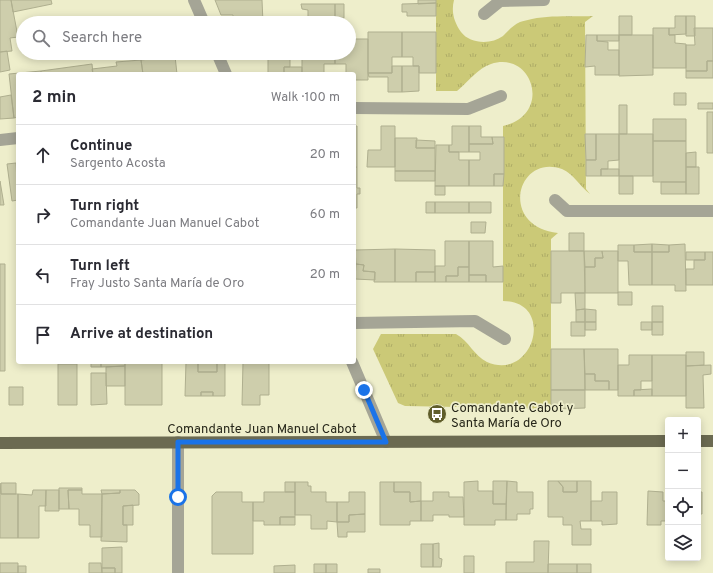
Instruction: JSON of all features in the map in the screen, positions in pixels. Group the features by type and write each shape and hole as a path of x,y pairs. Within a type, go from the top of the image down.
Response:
{"main road":[{"name":"Comandante Juan Manuel Cabot","path":"0,443 665,441"},
{"path":"701,441 713,441"}],"street":[{"path":"194,0 201,16"},
{"path":"484,14 500,1 544,0"},
{"path":"220,60 225,72"},
{"path":"356,108 468,108 501,96"},
{"path":"0,140 16,138"},
{"path":"555,200 568,211 713,211"},
{"path":"356,322 475,321 505,339"},
{"path":"353,364 386,442"},
{"path":"178,442 178,573"}],"green space":[{"path":"436,0 454,0 453,13 455,21 461,32 470,39 481,42 498,39 517,23 532,19 593,16 585,22 586,189 590,194 566,171 546,167 534,171 525,180 521,192 521,205 527,218 539,228 558,233 551,239 551,404 556,409 405,406 398,403 373,349 381,334 456,334 461,337 482,359 487,362 503,365 517,361 527,351 532,339 534,326 529,313 519,304 503,301 503,126 519,120 528,110 532,98 532,86 526,75 518,66 506,62 486,66 477,72 457,91 436,91"}],"building":[{"path":"0,0 11,0 16,26 16,37 10,38 12,51 0,52"},
{"path":"11,0 51,0 52,4 13,12"},
{"path":"215,0 262,0 263,16 221,15"},
{"path":"418,0 436,0 436,3 418,4"},
{"path":"436,3 436,16 407,16 407,12 402,12 402,4"},
{"path":"301,4 335,4 335,16 308,16 308,10 302,9"},
{"path":"335,4 344,4 344,16 335,16"},
{"path":"619,16 632,16 632,35 619,35"},
{"path":"675,16 686,16 686,34 669,35 669,28 675,28"},
{"path":"686,16 695,16 695,36 686,36"},
{"path":"653,28 669,28 669,35 675,35 675,43 686,44 686,68 653,68"},
{"path":"694,28 713,28 713,61 707,61 707,71 686,71 686,45 695,45"},
{"path":"368,32 402,32 402,57 392,57 392,73 368,73"},
{"path":"402,32 436,32 436,73 419,73 419,66 413,66 413,57 402,57"},
{"path":"586,35 597,35 597,41 608,42 608,50 619,50 619,75 595,75 595,66 585,67"},
{"path":"597,35 619,35 619,41 597,41"},
{"path":"619,35 653,35 653,75 619,76"},
{"path":"356,39 368,39 368,80 356,80 356,72 346,72 346,64 335,64 335,60 356,60"},
{"path":"7,51 10,70 0,72 0,52"},
{"path":"141,60 175,60 177,72 143,72"},
{"path":"141,60 143,72 93,72 92,69 117,66 116,62"},
{"path":"268,60 290,60 290,67 284,67 284,72 268,72"},
{"path":"302,60 335,60 335,64 324,64 324,72 302,72"},
{"path":"707,61 713,61 713,78 686,78 686,71 707,71"},
{"path":"92,64 93,72 41,72"},
{"path":"392,66 402,66 402,92 388,92 388,77 369,77 368,73 392,73"},
{"path":"402,66 419,66 419,91 402,92"},
{"path":"284,67 302,67 302,72 284,72"},
{"path":"16,73 16,118 14,118 9,74"},
{"path":"674,93 686,93 686,105 674,105"},
{"path":"11,95 14,118 0,119 0,97"},
{"path":"698,103 713,103 713,109 698,109"},
{"path":"619,105 627,105 627,134 619,134"},
{"path":"707,112 713,112 713,153 707,153"},
{"path":"653,119 686,119 686,141 653,141"},
{"path":"356,126 357,126 356,167"},
{"path":"381,126 395,126 395,167 367,167 368,150 381,150"},
{"path":"452,126 469,126 469,152 449,152 449,145 452,145"},
{"path":"469,126 481,126 481,137 492,137 493,144 469,144"},
{"path":"585,134 596,134 596,160 586,160"},
{"path":"596,134 619,134 619,160 608,161 608,169 601,169 601,176 586,176 586,160 596,160"},
{"path":"619,134 653,134 653,176 619,176"},
{"path":"492,137 504,137 504,174 494,174 494,186 469,186 469,160 480,160 480,152 469,152 469,144 493,144"},
{"path":"395,138 417,138 416,148 435,148 435,171 395,171"},
{"path":"416,140 435,141 435,148 416,148"},
{"path":"653,141 686,141 686,182 653,182"},
{"path":"436,145 449,145 449,152 459,152 459,160 469,160 469,186 435,186"},
{"path":"696,152 696,167 686,167 686,153"},
{"path":"16,163 16,200 12,201 7,164"},
{"path":"356,167 357,188 360,188 360,194 357,194 357,208 356,208"},
{"path":"686,167 699,167 699,194 686,194"},
{"path":"601,169 619,169 619,176 601,176"},
{"path":"395,171 435,171 435,181 395,181"},
{"path":"494,174 504,174 503,186 494,186"},
{"path":"619,176 633,176 633,194 619,194"},
{"path":"0,181 4,205 0,205"},
{"path":"661,182 686,182 686,194 661,194"},
{"path":"435,186 445,186 445,195 435,195"},
{"path":"426,202 435,202 435,213 426,213"},
{"path":"435,202 469,202 469,213 435,213"},
{"path":"469,202 491,202 491,213 469,213"},
{"path":"471,222 486,222 485,233 471,233"},
{"path":"569,233 584,233 584,251 569,251"},
{"path":"445,241 469,241 469,267 458,267 458,276 446,276 446,282 435,282 435,266 445,266"},
{"path":"469,241 493,241 493,267 503,266 503,282 486,282 486,275 469,275"},
{"path":"652,244 652,252 634,252 634,245"},
{"path":"652,244 669,245 669,252 652,252"},
{"path":"685,244 686,291 675,291 675,285 652,285 652,252 669,252 669,245"},
{"path":"618,245 634,245 634,252 652,252 652,285 629,285 628,261 618,261"},
{"path":"395,249 435,250 435,272 416,272 416,282 395,282"},
{"path":"395,249 395,282 374,282 375,272 363,271 364,265 356,264 356,250"},
{"path":"551,251 584,251 585,293 561,293 561,303 551,303"},
{"path":"584,251 602,251 603,258 595,258 595,267 585,267"},
{"path":"602,251 618,251 618,293 585,293 585,267 595,267 595,258 603,258"},
{"path":"686,252 705,252 705,260 686,260"},
{"path":"705,252 713,252 713,285 686,285 686,269 694,269 694,260 705,260"},
{"path":"0,264 5,264 5,371 0,371"},
{"path":"356,264 364,265 363,271 375,272 375,280 356,279"},
{"path":"458,267 469,267 469,282 446,282 446,276 458,276"},
{"path":"416,272 435,272 435,282 416,282"},
{"path":"469,275 486,275 486,282 469,282"},
{"path":"618,292 632,292 632,305 618,305"},
{"path":"575,293 585,293 585,309 576,310"},
{"path":"652,306 663,306 663,322 652,322"},
{"path":"585,309 596,310 596,322 585,322"},
{"path":"585,309 585,322 576,322 576,310"},
{"path":"571,322 585,322 585,336 571,336"},
{"path":"585,322 596,322 596,330 585,330"},
{"path":"641,322 652,322 652,330 641,330"},
{"path":"652,322 663,322 663,335 652,335"},
{"path":"551,349 584,349 585,390 551,390"},
{"path":"584,349 618,349 618,390 609,390 609,381 595,381 595,374 585,374"},
{"path":"686,352 704,352 704,365 686,366"},
{"path":"629,355 652,355 652,381 641,381 641,390 634,390 634,396 618,396 618,365 629,365"},
{"path":"652,355 686,355 686,396 652,396"},
{"path":"58,364 77,364 77,405 58,405"},
{"path":"91,364 101,364 101,367 91,367"},
{"path":"101,364 125,364 125,366 101,367"},
{"path":"125,364 162,364 162,405 125,405"},
{"path":"186,364 198,364 198,372 217,372 217,364 225,364 225,396 213,396 213,392 201,392 201,396 185,396"},
{"path":"198,364 217,364 217,372 198,372"},
{"path":"243,364 269,364 269,395 260,395 260,405 242,405"},
{"path":"711,365 711,374 703,375 704,408 686,408 686,366"},
{"path":"125,366 125,386 106,386 106,367"},
{"path":"91,373 106,373 107,404 91,405"},
{"path":"585,374 595,374 595,381 609,381 609,390 585,390"},
{"path":"9,387 23,387 23,405 9,405"},
{"path":"652,389 652,396 634,396 634,390"},
{"path":"551,390 585,390 585,408 556,409 551,404"},
{"path":"201,392 213,392 213,396 201,396"},
{"path":"478,481 478,491 493,491 493,504 506,504 506,520 495,520 495,525 464,525 464,482"},
{"path":"493,481 507,481 506,504 493,504"},
{"path":"507,481 517,482 517,492 533,492 533,509 530,509 530,514 517,514 517,520 506,520"},
{"path":"548,481 558,481 563,487 563,492 577,492 577,481 591,481 591,521 580,521 581,529 591,529 591,545 572,545 572,525 563,525 563,517 548,517"},
{"path":"558,481 577,481 577,492 563,492 563,487"},
{"path":"285,482 295,482 295,492 285,492"},
{"path":"295,482 308,482 308,486 311,486 311,492 326,492 326,502 337,502 337,522 327,521 327,529 311,529 311,515 295,515"},
{"path":"380,482 394,482 394,492 410,492 410,502 421,501 421,521 410,521 410,525 380,525"},
{"path":"394,482 421,482 421,501 410,502 410,492 394,492"},
{"path":"0,483 1,494 18,494 18,538 0,538"},
{"path":"1,483 16,483 16,494 1,494"},
{"path":"59,488 82,488 82,490 68,490 69,509 59,509"},
{"path":"33,490 46,490 46,506 39,506 39,538 18,538 18,494 32,495"},
{"path":"46,490 59,490 59,511 45,511"},
{"path":"68,490 82,490 82,494 102,494 102,537 90,537 90,525 79,525 79,509 69,509"},
{"path":"101,490 120,490 120,493 102,494"},
{"path":"120,490 135,490 139,494 139,505 123,506 123,525 127,525 127,542 101,541 102,494 120,493"},
{"path":"648,491 663,492 663,501 665,501 665,521 661,521 661,525 647,525"},
{"path":"216,492 242,492 242,502 253,502 253,554 212,554 212,496"},
{"path":"264,492 295,492 295,517 280,517 280,525 264,525 264,521 253,521 253,502 264,502"},
{"path":"349,492 365,492 365,514 349,515 349,522 337,522 337,502 349,502"},
{"path":"433,492 449,492 449,497 463,497 464,517 433,515 433,521 421,521 421,501 433,501"},
{"path":"602,492 617,492 617,524 602,525 602,521 591,521 591,501 602,501"},
{"path":"701,492 702,492 701,514"},
{"path":"133,505 133,525 123,525 123,506"},
{"path":"365,514 365,532 347,532 347,537 338,537 337,522 349,522 349,515"},
{"path":"280,517 295,517 295,525 280,525"},
{"path":"534,541 549,541 548,573 506,573 506,562 534,562"},
{"path":"439,543 439,558 442,559 441,567 433,567 433,544"},
{"path":"421,544 433,544 433,567 421,567"},
{"path":"122,547 122,573 115,573 115,568 102,568 102,548"},
{"path":"464,556 474,556 474,573 464,573"},
{"path":"0,563 18,563 18,573 0,573"},
{"path":"89,563 101,563 102,573 89,573"},
{"path":"314,564 326,564 326,573 314,573"},
{"path":"326,564 337,564 337,573 326,573"},
{"path":"548,564 577,564 577,573 548,573"},
{"path":"577,564 591,564 591,573 577,573"},
{"path":"295,565 295,573 274,573 274,566"},
{"path":"18,566 26,566 26,573 18,573"},
{"path":"102,568 115,568 115,573 102,573"},
{"path":"368,569 380,569 380,573 368,573"}],"place":[{"name":"Comandante Cabot y Santa María de Oro","path":"437,414"}],"route":[{"path":"178,497 178,442 386,442 364,390"}]}
